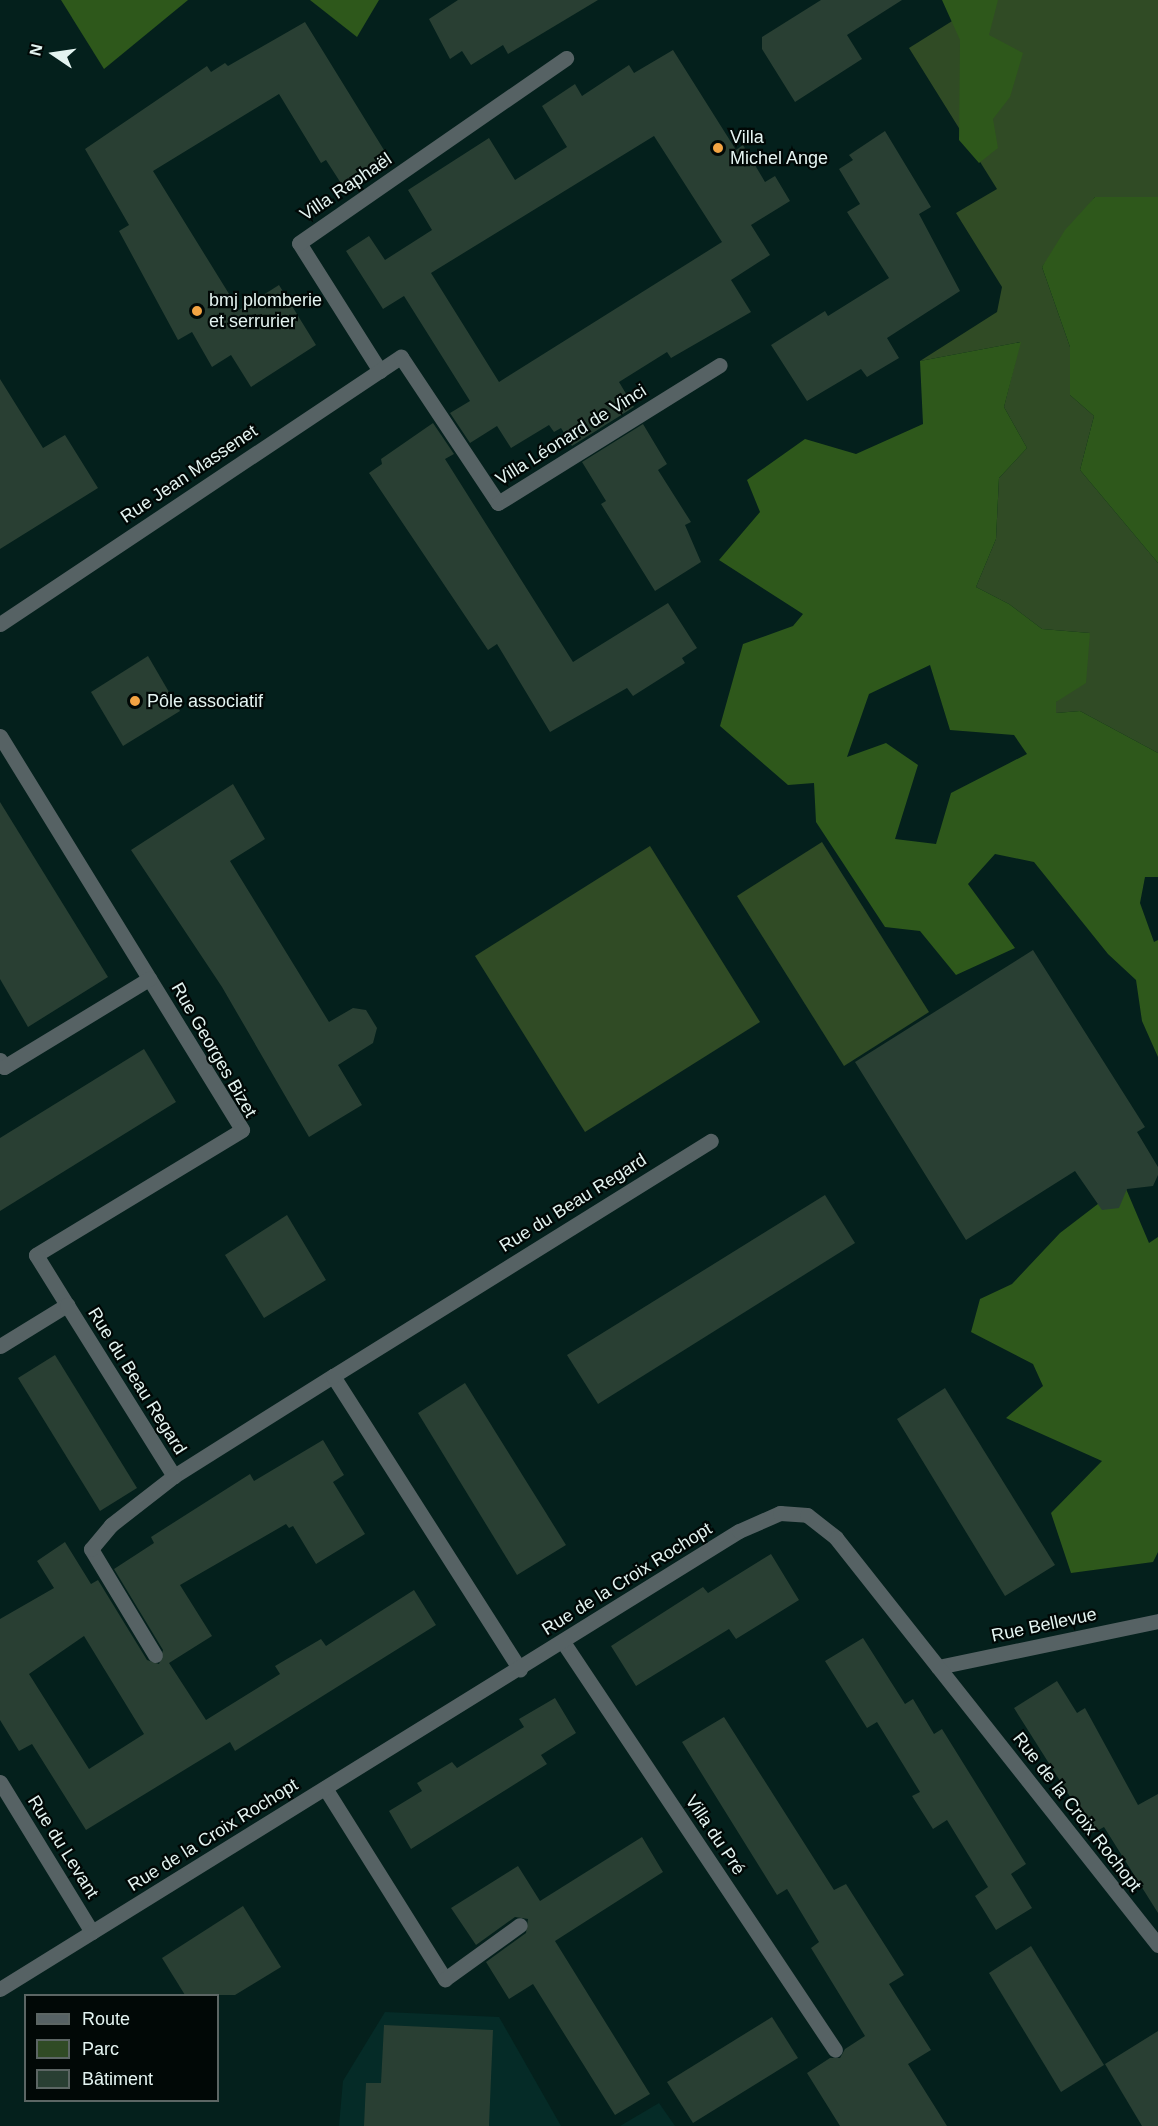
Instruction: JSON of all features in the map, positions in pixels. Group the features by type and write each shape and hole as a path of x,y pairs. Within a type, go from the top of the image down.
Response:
{"street":[{"name":"Villa Raphaël","path":"380,371 298,243 566,58"},
{"name":"Rue Jean Massenet","path":"0,624 401,357"},
{"name":"Villa Léonard de Vinci","path":"401,357 498,503 720,365"},
{"name":"Rue Georges Bizet","path":"0,735 242,1130 36,1256 67,1305"},
{"path":"0,1060 4,1067 149,979"},
{"name":"Rue du Beau Regard","path":"0,1346 67,1305 174,1476 711,1141"},
{"path":"333,1376 519,1669"},
{"path":"155,1655 91,1549 111,1525 174,1476"},
{"name":"Rue de la Croix Rochopt","path":"0,1989 740,1531 780,1513 807,1515 836,1538 1158,1945"},
{"name":"Rue Bellevue","path":"938,1667 1158,1621"},
{"name":"Villa du Pré","path":"563,1642 835,2050"},
{"name":"Rue du Levant","path":"0,1782 92,1932"},
{"path":"325,1788 446,1978 520,1925"}],"shaded area":[{"path":"385,2012 499,2017 561,2126 339,2126 343,2081"},
{"path":"659,2103 675,2126 620,2126"}],"green space":[{"path":"61,0 188,0 104,69"},
{"path":"310,0 379,0 357,37"},
{"path":"942,0 998,0 989,35 1023,53 1010,97 993,119 998,148 979,163 959,140 960,40"},
{"path":"952,0 1158,0 1158,197 1095,197 1042,267 1070,347 1070,395 1094,416 1080,470 1158,563 1158,753 1080,711 1056,713 1056,702 1090,633 1042,629 1009,604 976,587 996,539 999,478 1027,448 1004,407 1020,342 920,361 997,312 1002,287 956,213 997,189 909,48 957,18"},
{"path":"1095,197 1158,197 1158,563 1080,470 1094,416 1070,395 1070,347 1042,267 1065,230"},
{"path":"1021,342 1004,407 1027,448 999,478 996,539 976,587 1009,604 1042,629 1090,633 1086,683 1056,702 1056,713 1080,711 1158,753 1158,877 1145,877 1140,903 1154,942 1158,940 1158,1057 1142,1021 1136,980 1108,954 1034,862 995,854 968,884 1015,948 956,975 920,931 885,927 816,822 814,783 788,785 720,726 743,644 793,626 803,614 719,560 760,512 747,480 805,439 856,454 923,424 920,361","holes":["930,665 950,730 1014,735 1027,754 951,793 936,844 895,839 918,765 886,743 847,757 869,694"]},
{"path":"822,842 929,1012 844,1066 737,896"},
{"path":"650,846 760,1022 585,1132 475,956"},
{"path":"1124,1184 1149,1243 1158,1237 1158,1552 1153,1562 1071,1573 1051,1513 1102,1461 1006,1418 1043,1386 1033,1364 971,1332 980,1299 1012,1284 1060,1233"}],"building":[{"path":"458,0 598,0 508,54 503,45 471,65 462,51 450,59 429,19"},
{"path":"821,0 902,0 847,35 862,59 795,102 762,49 762,37"},
{"path":"305,22 392,163 346,191 326,160 321,163 279,94 153,171 239,310 279,285 316,345 251,387 231,355 212,367 192,332 178,340 119,231 129,225 85,149 207,66 211,72 225,63 228,66"},
{"path":"673,50 736,150 743,145 765,182 775,176 790,201 751,225 770,255 731,280 751,312 671,358 667,352 619,382 634,407 572,446 561,428 554,432 549,425 511,448 497,426 470,443 450,413 470,401 404,296 383,309 346,251 369,236 385,260 432,230 408,190 489,138 515,180 567,147 542,106 575,84 582,96 629,65 634,73","holes":["654,136 722,242 499,382 431,273"]},
{"path":"885,131 931,207 919,214 960,291 887,338 899,358 867,377 861,369 807,401 771,345 825,311 828,316 889,278 847,212 860,204 839,169 853,160 849,155"},
{"path":"0,379 43,448 65,435 98,488 0,549"},
{"path":"433,423 454,454 445,459 573,662 668,603 697,648 682,658 685,663 633,696 627,688 550,732 497,644 488,650 369,473 382,464 381,459"},
{"path":"643,424 667,464 658,470 691,522 685,525 701,562 655,591 601,504 606,501 582,462"},
{"name":"Pôle associatif","path":"148,656 180,711 123,746 91,692"},
{"path":"233,784 265,839 230,861 329,1022 353,1008 366,1010 377,1028 373,1043 338,1065 362,1105 309,1137 222,987 131,850"},
{"path":"0,802 108,977 28,1027 0,979"},
{"path":"1033,950 1145,1127 1137,1132 1158,1167 1158,1175 1153,1186 1127,1189 1119,1208 1102,1210 1075,1171 966,1240 855,1062"},
{"path":"144,1049 176,1102 0,1211 0,1138"},
{"path":"825,1195 855,1243 598,1404 567,1355"},
{"path":"287,1215 326,1280 264,1318 225,1255"},
{"path":"55,1355 137,1488 100,1511 18,1378"},
{"path":"465,1383 566,1545 517,1575 418,1413"},
{"path":"945,1388 1055,1565 1005,1596 897,1419"},
{"path":"323,1440 344,1475 333,1482 365,1534 316,1564 293,1526 289,1528 286,1524 180,1585 212,1636 169,1663 206,1720 280,1674 275,1666 321,1639 326,1646 414,1590 436,1625 235,1751 230,1742 86,1830 32,1744 19,1751 0,1720 0,1619 54,1588 37,1561 65,1542 91,1584 98,1580 147,1660 159,1664 163,1650 114,1569 154,1543 151,1537 250,1474 254,1481","holes":["84,1636 144,1734 89,1769 29,1674"]},
{"path":"771,1554 799,1600 736,1639 729,1629 636,1686 611,1646 703,1587 708,1593"},
{"path":"863,1638 905,1704 913,1699 934,1734 942,1729 1026,1864 1011,1874 1032,1908 996,1930 975,1896 988,1887 947,1820 933,1829 912,1796 920,1792 877,1722 867,1728 825,1661"},
{"path":"1057,1681 1077,1713 1085,1708 1138,1805 1158,1794 1158,1913 1104,1827 1093,1833 1014,1708"},
{"path":"555,1698 576,1733 541,1755 547,1764 411,1849 389,1811 422,1791 417,1783 452,1762 457,1768 524,1727 519,1719"},
{"path":"724,1717 834,1890 846,1884 904,1975 889,1984 931,2050 908,2064 947,2126 840,2126 807,2073 830,2058 840,2058 845,2049 865,2036 811,1948 819,1942 787,1889 777,1895 682,1742"},
{"path":"642,1837 663,1872 555,1941 650,2094 615,2115 533,1984 509,1999 486,1962 526,1933 528,1919 515,1917 476,1945 451,1908 518,1866 540,1901"},
{"path":"243,1906 281,1967 235,1995 184,1994 162,1958"},
{"path":"1031,1946 1104,2065 1061,2092 989,1973"},
{"path":"772,2017 798,2058 693,2123 667,2082"},
{"path":"384,2025 493,2030 489,2126 364,2126 366,2083 381,2083"},
{"path":"1158,2031 1158,2126 1142,2126 1105,2064"}],"place":[{"name":"Villa Michel Ange","path":"718,148"},
{"name":"bmj plomberie et serrurier","path":"197,311"},
{"name":"Pôle associatif","path":"135,701"}]}
